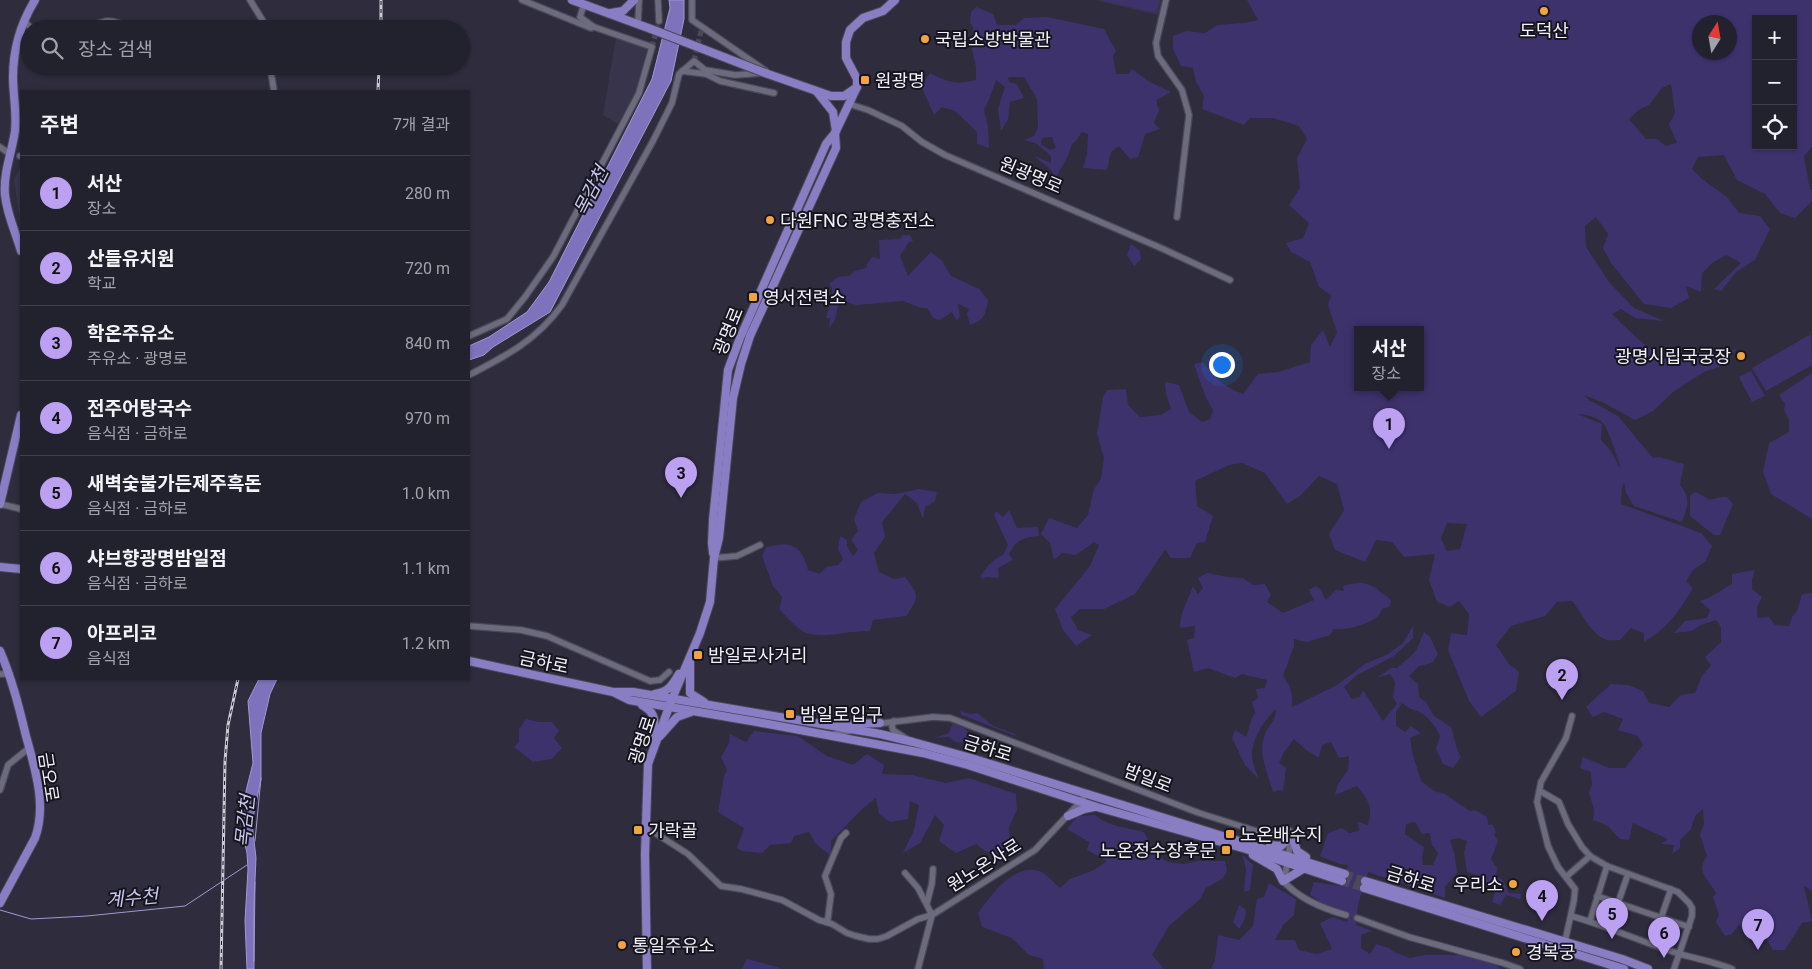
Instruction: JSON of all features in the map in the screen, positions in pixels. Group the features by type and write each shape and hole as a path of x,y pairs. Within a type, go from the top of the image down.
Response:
{"main road":[{"path":"25,20 35,0"},
{"name":"원광명로","path":"572,0 849,104"},
{"path":"608,13 623,12 634,0"},
{"path":"820,93 831,96 844,96 857,87 857,79 846,58 846,42 850,30 863,18 883,11 895,0"},
{"path":"20,39 14,65 16,119 5,180 8,213 20,248"},
{"name":"광명로","path":"647,969 646,777 648,764 656,742 700,633 710,602 714,558 712,543 713,520 728,370 740,338 826,144 835,132 857,87"},
{"path":"820,93 833,112 835,132"},
{"path":"0,504 20,419"},
{"path":"0,567 20,569"},
{"name":"금오로","path":"0,651 10,674 39,795 38,830 31,847 0,902"},
{"path":"650,695 663,693 669,689 691,655"},
{"path":"691,655 690,693 710,705"},
{"name":"금하로","path":"470,661 613,692 633,692 913,742 971,758 1083,798 1287,859 1324,867 1343,877 1303,869 1287,859"},
{"name":"금하로","path":"613,692 638,702 923,753 1069,797 1083,798 1097,807 1246,846"},
{"path":"638,702 652,712 656,742"},
{"path":"656,742 677,717 689,712 698,712"},
{"path":"808,722 880,723"},
{"path":"1068,816 1073,804 1069,797"},
{"path":"1068,816 1084,809 1097,807"},
{"path":"1246,846 1261,842 1278,847 1291,837 1298,853 1324,867"},
{"path":"1246,846 1277,869 1283,881 1303,869"},
{"name":"금하로","path":"1624,969 1365,885 1566,942 1648,969"}],"street":[{"path":"250,0 262,20"},
{"path":"522,0 592,28 603,30"},
{"path":"638,24 639,0"},
{"path":"658,0 659,21"},
{"path":"692,0 692,20 773,76"},
{"path":"1166,0 1156,43 1158,56 1182,90 1189,116 1177,217"},
{"path":"580,17 584,4"},
{"path":"470,336 507,318 548,265 639,93 652,47 594,27 580,17 559,14"},
{"path":"470,374 525,344 551,320 562,306 653,141 672,103 679,74 682,71 694,61 720,81 774,93"},
{"path":"682,71 735,75 765,73"},
{"path":"271,75 274,90"},
{"name":"원광명로","path":"849,104 868,110 902,126 922,142 945,155 1138,238 1230,280"},
{"path":"0,147 10,154"},
{"path":"0,504 20,509"},
{"path":"714,558 737,556 760,545"},
{"path":"470,626 521,630 547,636 650,681 660,680 669,672"},
{"path":"0,674 10,674"},
{"path":"1563,950 1574,900 1574,889 1558,867 1548,846 1537,802 1542,782 1566,738 1572,716"},
{"name":"밤일로","path":"826,736 880,723 933,717 950,718 1199,813 1269,834 1290,831 1291,837"},
{"path":"894,721 892,728 895,732 913,742"},
{"path":"0,790 8,765 29,748"},
{"path":"1540,791 1559,802 1568,824 1590,856 1607,866 1671,889 1689,903 1692,908 1692,916 1674,969"},
{"name":"원노온사로","path":"645,830 655,833 688,854 721,886 741,889 782,900 819,920 856,936 878,939 918,919 932,915 1036,850 1083,798"},
{"path":"826,922 831,894 825,876 841,838 846,833"},
{"path":"1291,837 1283,881 1292,890 1323,908 1346,915"},
{"path":"1566,877 1590,856"},
{"path":"1590,921 1607,866"},
{"path":"927,903 933,869"},
{"path":"905,873 918,888 932,915 918,969"},
{"path":"1618,903 1628,874"},
{"path":"1661,918 1671,889"},
{"path":"1597,896 1689,927"},
{"path":"1571,916 1590,921 1680,954 1732,969"},
{"path":"1357,918 1424,942 1520,969"}],"shaded area":[{"path":"1095,0 1161,0 1158,15"},
{"path":"1101,0 1159,0 1156,13"},
{"path":"1247,0 1812,0 1812,147 1804,156 1810,190 1812,190 1812,201 1795,218 1780,213 1765,194 1737,180 1724,155 1698,157 1692,169 1702,179 1727,197 1739,213 1760,216 1770,229 1755,260 1736,272 1721,291 1714,289 1741,263 1726,255 1712,263 1702,273 1701,292 1686,286 1689,298 1671,308 1644,304 1611,263 1603,248 1608,234 1596,217 1585,226 1586,247 1609,282 1634,308 1664,321 1635,318 1621,309 1612,314 1645,345 1660,356 1674,360 1701,358 1737,349 1719,367 1704,372 1673,392 1653,411 1635,420 1604,403 1584,395 1589,400 1618,416 1653,458 1659,457 1684,464 1680,485 1686,494 1687,503 1682,522 1634,506 1626,493 1624,482 1621,504 1701,533 1712,546 1705,562 1693,570 1686,581 1693,588 1677,612 1667,624 1644,642 1644,633 1631,628 1620,640 1607,640 1592,629 1572,601 1557,602 1545,616 1511,626 1496,645 1509,664 1519,672 1516,691 1481,717 1469,701 1448,650 1451,633 1467,635 1469,614 1459,601 1450,607 1437,602 1429,580 1435,554 1404,557 1392,542 1376,540 1365,562 1335,550 1329,534 1344,510 1337,484 1319,476 1301,495 1287,504 1265,473 1242,463 1229,465 1195,481 1197,506 1213,516 1205,542 1197,543 1190,558 1171,558 1165,550 1135,594 1104,609 1080,609 1071,617 1078,630 1092,635 1076,646 1063,630 1055,609 1090,566 1099,545 1094,542 1076,555 1062,553 1054,560 1050,543 1041,534 1049,518 1077,528 1088,515 1094,489 1101,479 1104,458 1097,434 1103,397 1107,390 1126,389 1128,405 1140,417 1161,415 1171,409 1166,394 1165,382 1179,385 1189,412 1202,422 1210,419 1213,410 1206,398 1194,364 1203,362 1220,381 1243,394 1258,374 1278,372 1310,362 1311,345 1323,330 1330,347 1337,332 1328,305 1331,295 1319,287 1310,262 1291,252 1286,243 1303,238 1309,223 1289,205 1300,188 1297,158 1307,139 1299,126 1273,118 1250,118 1244,125 1202,109 1204,96 1196,82 1193,68 1181,66 1173,49 1173,36 1186,31 1205,33 1217,25 1258,20","holes":["1671,84 1675,113 1669,124 1677,143 1666,146 1657,139 1646,139 1629,119 1640,109 1649,105 1662,88","1577,414 1591,416 1603,423 1621,469 1610,450 1601,440 1602,424","1447,523 1467,524 1460,549 1447,551 1441,539"]},
{"path":"976,7 993,14 997,25 1016,25 1024,18 1047,17 1104,29 1116,51 1113,56 1116,74 1128,74 1132,69 1148,81 1171,92 1156,100 1159,110 1154,123 1160,129 1145,134 1138,157 1130,159 1119,146 1111,152 1107,170 1083,168 1087,154 1088,134 1082,132 1072,144 1068,156 1056,177 1049,168 1034,156 1051,163 1051,156 1037,144 1024,140 1034,136 1038,128 1037,99 1024,77 1008,77 1009,82 1017,84 1024,98 1010,102 1008,119 1001,131 998,109 1005,87 996,80 984,110 988,126 989,148 977,144 977,132 955,111 942,107 934,115 921,86 930,73 952,82 976,80 976,67 971,45 973,27 970,23 971,12","holes":["1052,137 1056,148 1050,150 1041,144 1042,138"]},
{"path":"616,37 647,48 636,92 618,124 603,115"},
{"path":"20,168 20,220 14,180"},
{"path":"903,235 910,235 913,241 909,242 900,256 908,276 931,252 942,261 951,276 979,289 988,300 984,316 979,321 970,325 967,314 969,309 958,304 960,317 956,320 952,312 940,320 933,318 927,308 921,308 903,301 857,305 839,301 835,320 829,328 830,318 826,318 833,299 832,288 829,284 838,277 849,276 855,271 866,268 872,257 880,259 879,240 899,239"},
{"path":"1131,244 1140,251 1141,259 1134,266 1127,255"},
{"path":"1811,334 1812,365 1766,391 1752,368"},
{"path":"1751,371 1765,396 1752,402 1739,377"},
{"path":"1812,373 1812,519 1771,494 1763,472 1769,443 1789,432 1789,420 1784,410 1785,404 1779,395"},
{"path":"919,489 937,492 935,501 925,507 923,519 917,503 905,494 882,522 885,537 874,553 879,572 894,579 905,577 913,588 916,596 915,600 906,616 873,620 870,631 832,635 806,633 793,624 779,609 782,597 773,586 762,556 766,547 782,544 794,546 802,555 808,570 820,574 826,567 838,565 843,559 838,549 840,536 847,540 847,546 853,556 858,550 851,540 858,531 854,519 861,502 878,493 896,494"},
{"path":"1696,492 1710,500 1727,497 1733,504 1720,535 1714,535 1690,516 1690,496"},
{"path":"1009,510 1017,528 1038,527 1039,536 1025,538 1014,545 1009,554 1013,560 998,568 999,578 986,577 983,579 980,577 985,570 993,561 1003,555 1008,545 994,515 996,511 1003,517"},
{"path":"1755,570 1752,579 1752,589 1762,597 1757,607 1757,618 1769,617 1775,625 1789,626 1792,617 1797,611 1802,594 1812,593 1812,891 1804,886 1812,921 1802,923 1785,950 1773,950 1766,938 1747,939 1739,924 1732,934 1725,936 1716,922 1719,915 1713,897 1716,893 1702,871 1702,866 1707,856 1700,835 1704,824 1703,809 1695,816 1691,829 1680,840 1680,848 1672,854 1674,845 1661,844 1668,839 1633,823 1629,840 1620,839 1608,826 1593,820 1594,810 1589,792 1592,785 1591,772 1580,768 1583,757 1609,768 1625,768 1643,745 1638,736 1618,730 1623,719 1604,712 1593,717 1586,707 1611,684 1628,685 1643,691 1649,703 1669,707 1681,695 1695,693 1702,676 1711,665 1705,657 1721,642 1721,627 1716,620 1691,631 1674,633 1685,621 1707,618 1710,610 1700,601 1732,584 1732,574"},
{"path":"1207,573 1243,578 1253,585 1265,584 1271,595 1267,602 1283,613 1314,600 1309,590 1316,586 1320,589 1326,600 1336,590 1344,591 1343,586 1364,583 1374,587 1391,600 1390,606 1382,609 1375,619 1364,624 1344,629 1334,629 1330,635 1307,642 1294,639 1294,646 1283,676 1291,690 1292,707 1337,685 1365,664 1388,654 1403,643 1413,626 1413,638 1394,656 1357,675 1344,687 1352,699 1360,697 1363,690 1383,721 1397,704 1393,698 1395,682 1390,674 1377,678 1391,668 1397,668 1416,651 1424,632 1430,637 1438,654 1432,663 1419,666 1409,676 1418,684 1419,697 1426,702 1434,716 1451,727 1461,757 1453,768 1443,764 1436,749 1440,736 1433,725 1425,715 1402,703 1396,712 1396,726 1405,732 1411,726 1421,733 1410,738 1421,781 1434,791 1445,794 1470,811 1475,810 1487,817 1488,825 1492,824 1496,832 1494,835 1498,841 1491,859 1497,868 1496,877 1502,879 1509,893 1521,894 1520,899 1506,895 1500,905 1492,902 1495,893 1490,885 1486,888 1480,887 1479,876 1467,872 1464,853 1467,841 1458,838 1450,840 1457,873 1445,887 1445,898 1368,872 1358,905 1356,925 1372,931 1361,935 1361,948 1370,954 1376,944 1410,958 1425,955 1462,955 1493,963 1501,969 1211,969 1215,960 1218,935 1239,940 1253,926 1257,899 1264,897 1269,883 1296,899 1294,915 1283,925 1275,940 1295,940 1299,950 1317,954 1332,949 1320,923 1333,917 1347,922 1349,913 1324,904 1310,895 1314,882 1341,886 1348,865 1339,864 1320,856 1328,833 1342,828 1349,833 1359,831 1358,822 1368,825 1370,808 1357,786 1335,795 1338,784 1348,770 1349,756 1339,758 1331,742 1322,745 1319,758 1294,739 1284,752 1279,763 1286,768 1283,791 1273,792 1264,763 1262,749 1265,734 1273,721 1276,710 1263,724 1252,750 1253,764 1258,778 1245,765 1232,738 1235,730 1246,737 1255,713 1252,702 1258,698 1256,689 1265,688 1267,680 1242,674 1235,678 1208,668 1194,672 1187,640 1194,638 1195,626 1180,628 1180,622 1193,586 1198,594 1203,588 1198,578","holes":["1415,822 1422,834 1430,833 1432,845 1438,853 1433,865 1423,865 1424,847 1405,834 1406,824"]},
{"path":"961,711 970,714 977,713 993,726 1017,736 961,715"},
{"path":"526,719 552,722 559,731 554,738 562,748 552,759 533,762 514,747 519,742 519,729"},
{"path":"952,724 961,726 977,744 956,742 949,737 935,738 949,733"},
{"path":"754,731 798,736 827,756 853,765 867,754 884,765 882,774 912,775 946,783 969,778 1016,794 1017,810 1009,827 1010,845 1004,857 985,851 976,844 956,853 939,841 944,825 935,815 920,843 903,853 914,830 919,805 910,801 908,819 890,822 879,814 876,798 862,809 831,841 831,856 816,844 809,832 794,836 791,843 770,845 762,853 742,851 737,848 744,828 718,812 727,770 721,757 729,743 730,734 746,742"},
{"path":"1095,815 1106,822 1144,832 1155,854 1168,862 1184,864 1198,861 1225,861 1227,870 1223,878 1206,888 1200,899 1169,926 1152,955 1163,969 1044,969 1043,959 1029,955 1012,938 982,927 978,913 996,890 1012,876 1029,870 1039,871 1060,888 1070,879 1094,870 1107,861 1087,850 1089,842 1067,829 1078,816"},
{"path":"1242,854 1253,865 1250,890 1244,892 1246,869"},
{"path":"1239,905 1246,910 1245,919 1239,929 1233,922"},
{"path":"747,959 777,967 781,969 742,969"}],"water":[{"name":"목감천","path":"669,0 684,0 684,19 671,81 550,312 493,347 484,355 470,360 470,346 489,337 527,312 549,282 652,79 670,8"},
{"name":"목감천","path":"258,680 277,680 270,694 261,733 261,779 252,823 256,858 254,969 247,969 245,921 248,869 243,837 246,791 253,763 248,701"}],"waterway":[{"name":"목감천","path":"255,841 261,778"},
{"name":"계수천","path":"0,910 31,919 87,916 185,906 247,865"},
{"name":"목감천","path":"254,961 255,882"}],"tunnel":[{"path":"652,47 659,21"},
{"path":"694,61 702,27"},
{"path":"1345,874 1365,881"},
{"path":"1342,881 1364,888"}],"railway":[{"path":"381,0 381,20"},
{"path":"378,90 379,75"},
{"path":"221,969 225,761 228,725 238,680"}],"place":[{"name":"도덕산","path":"1544,11"},
{"name":"국립소방박물관","path":"925,39"},
{"name":"원광명","path":"865,80"},
{"name":"다원FNC 광명충전소","path":"770,220"},
{"name":"영서전력소","path":"753,297"},
{"name":"광명시립국궁장","path":"1741,356"},
{"name":"서산","path":"1389,449"},
{"name":"학온주유소","path":"681,498"},
{"name":"밤일로사거리","path":"698,655"},
{"name":"산들유치원","path":"1562,700"},
{"name":"밤일로입구","path":"790,714"},
{"name":"가락골","path":"638,830"},
{"name":"노온배수지","path":"1230,834"},
{"name":"노온정수장후문","path":"1226,850"},
{"name":"우리소","path":"1513,884"},
{"name":"전주어탕국수","path":"1542,921"},
{"name":"새벽숯불가든제주흑돈","path":"1612,939"},
{"name":"통일주유소","path":"622,945"},
{"name":"아프리코","path":"1758,950"},
{"name":"경복궁","path":"1516,952"},
{"name":"샤브향광명밤일점","path":"1664,958"}]}
